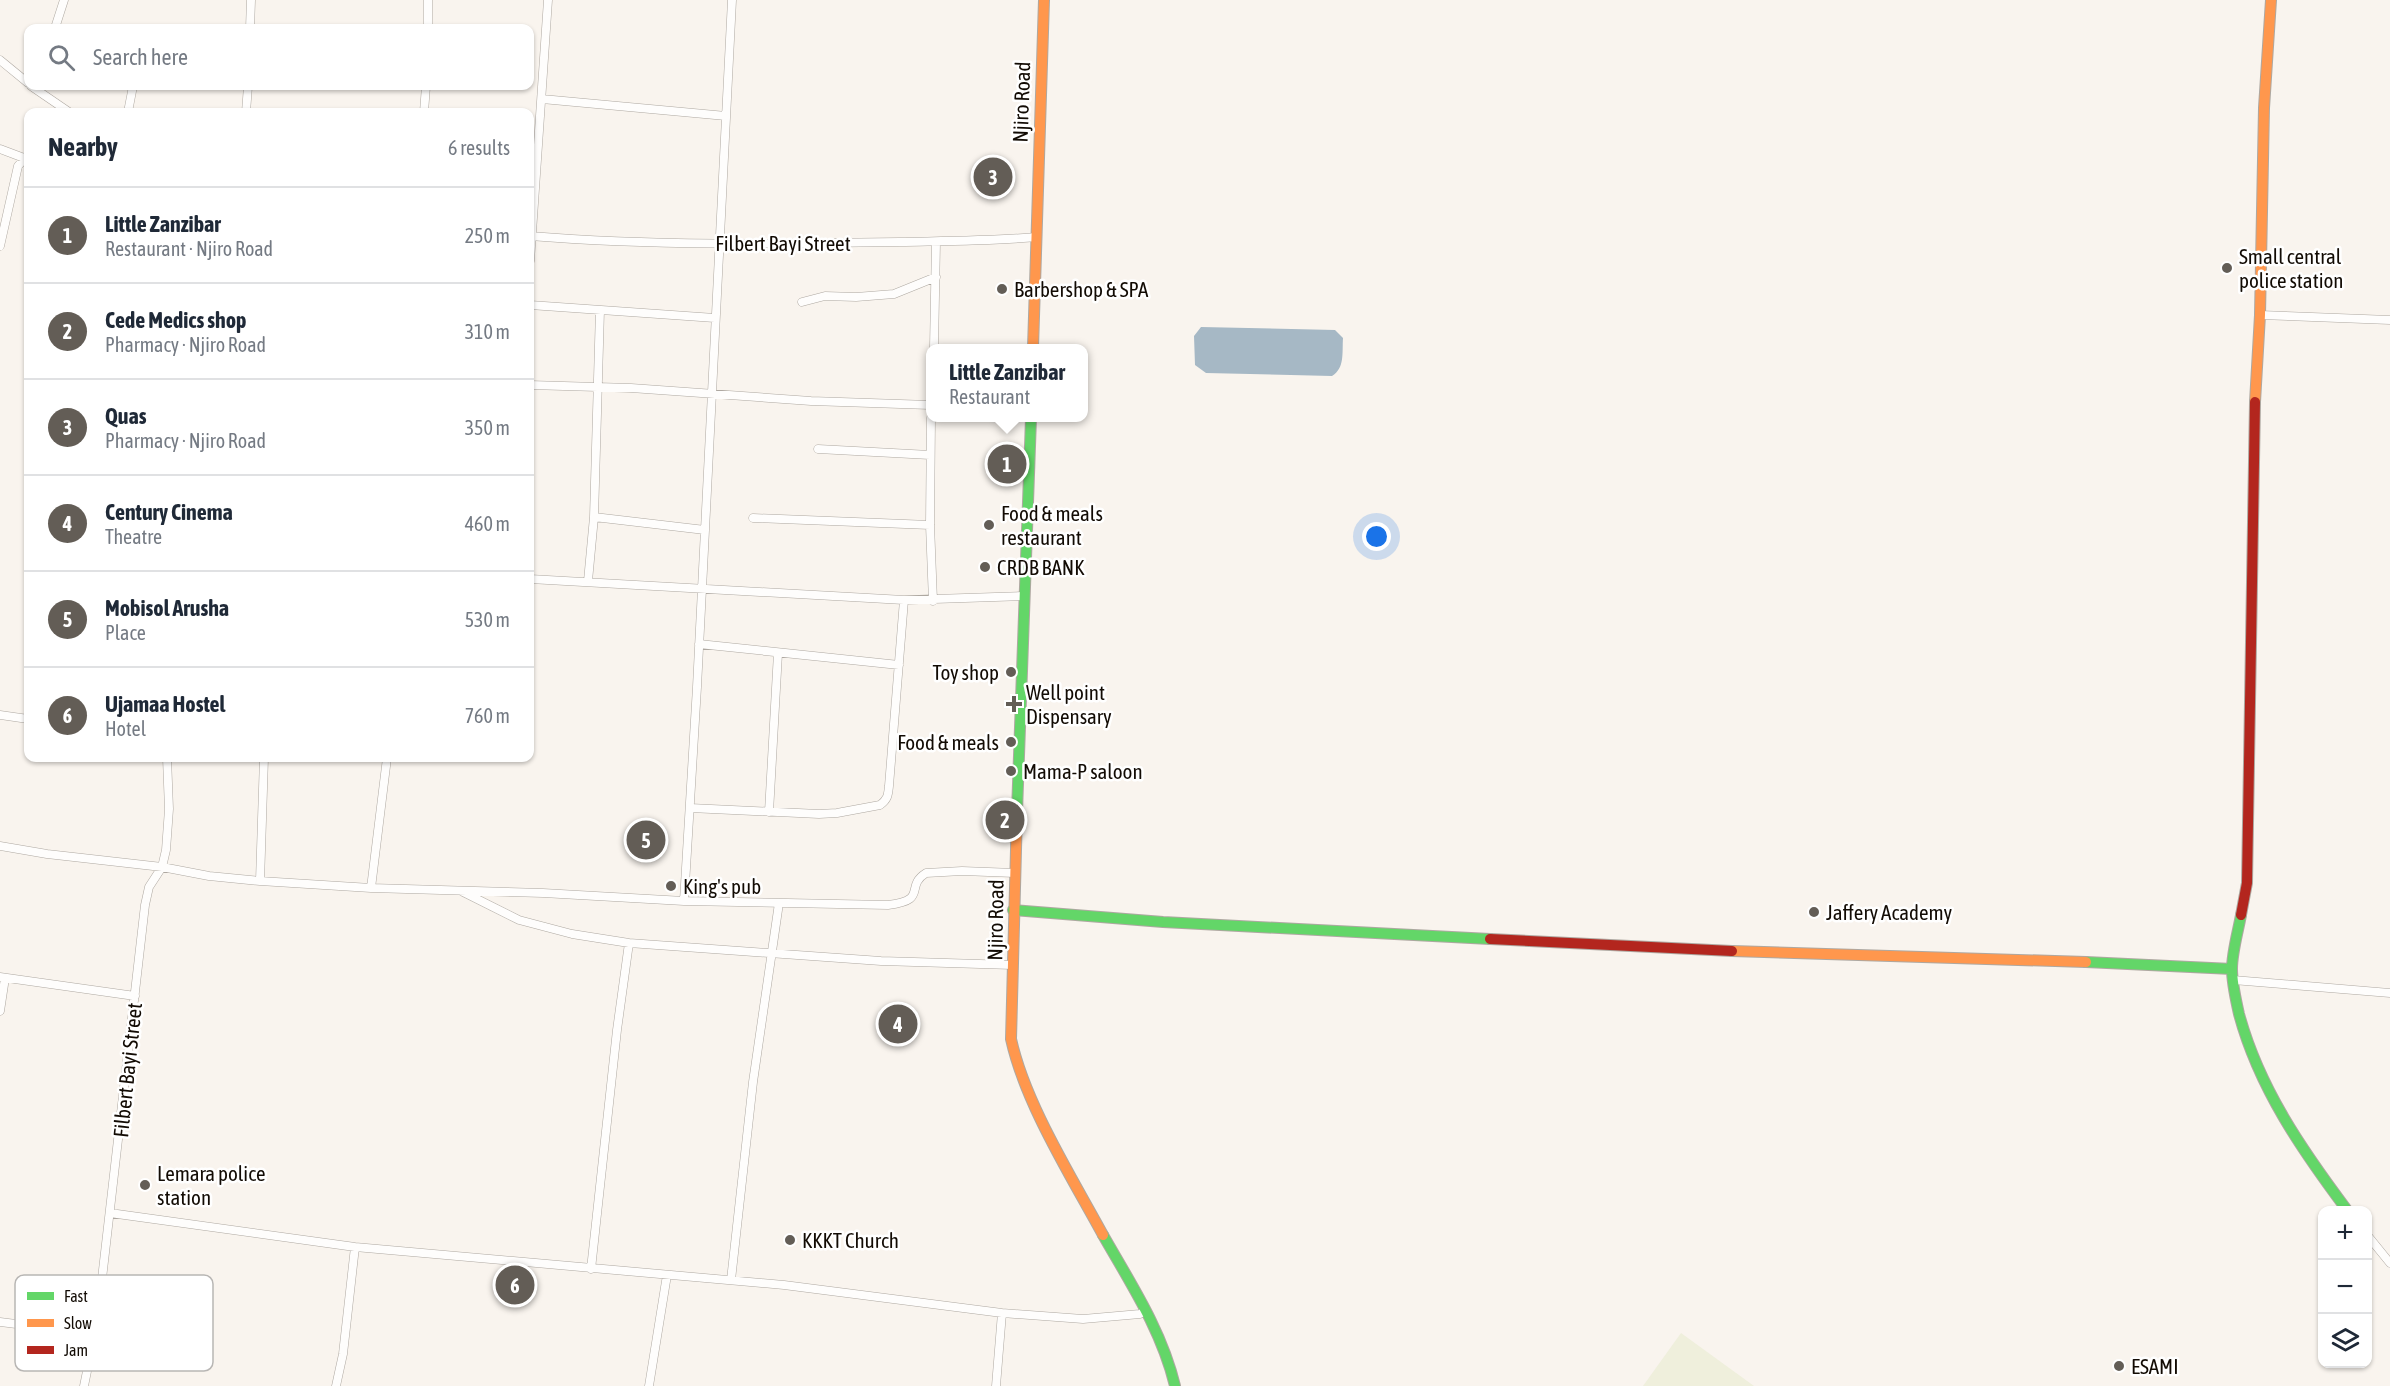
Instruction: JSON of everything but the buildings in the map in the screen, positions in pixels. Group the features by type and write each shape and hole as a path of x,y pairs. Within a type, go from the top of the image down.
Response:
{"street":[{"path":"56,24 64,0"},
{"path":"250,24 251,0"},
{"path":"428,0 428,24"},
{"path":"534,190 548,0"},
{"path":"684,901 715,318 721,244 732,0"},
{"name":"Njiro Road","path":"1034,344 1044,0"},
{"path":"2271,0 2264,108 2260,315 2256,370 2247,883 2232,975 2240,1020 2253,1056 2275,1100 2314,1166 2344,1206"},
{"path":"0,60 24,79"},
{"path":"39,90 63,108"},
{"path":"129,108 132,90"},
{"path":"246,108 248,90"},
{"path":"424,108 426,90"},
{"path":"542,99 726,116"},
{"path":"0,149 24,156"},
{"path":"0,246 13,182 18,166 24,159"},
{"name":"Filbert Bayi Street","path":"534,236 604,242 721,244 936,242 1037,237"},
{"path":"934,344 936,242"},
{"path":"802,302 825,296 856,297 894,294 936,277"},
{"path":"534,305 715,318"},
{"path":"588,581 594,517 600,310"},
{"path":"2260,315 2390,320"},
{"path":"534,385 599,387 811,401 926,405"},
{"path":"931,422 930,525 933,601"},
{"name":"Njiro Road","path":"1031,422 1013,910 1011,1039 1018,1069 1076,1184 1146,1310 1168,1361 1174,1386"},
{"path":"818,449 930,455"},
{"path":"594,517 705,530"},
{"path":"753,518 930,525"},
{"path":"534,579 933,601 1008,595 1024,596"},
{"path":"690,808 837,813 880,805 887,799 904,600"},
{"path":"699,644 899,665"},
{"path":"769,812 778,653"},
{"path":"0,715 24,718"},
{"name":"Filbert Bayi Street","path":"102,1275 145,904 149,887 162,867 166,850 169,809 167,762"},
{"path":"260,881 264,762"},
{"path":"371,888 387,762"},
{"path":"0,846 46,854 162,867 208,876 260,881 684,901 888,905 907,902 911,899 918,880 926,873 962,871 1015,873"},
{"path":"458,890 519,920 572,934 629,943 881,961 1013,964"},
{"path":"731,1280 753,1082 779,903"},
{"path":"1013,910 1163,922 1791,954 2012,958 2232,975 2390,993"},
{"path":"591,1269 617,1030 629,943"},
{"path":"0,1011 3,977 135,996"},
{"path":"110,1213 355,1247 803,1287 1002,1313 1083,1319 1140,1314 1146,1310"},
{"path":"2372,1242 2390,1263"},
{"path":"336,1386 344,1344 355,1247"},
{"path":"649,1386 667,1275"},
{"path":"996,1386 1002,1313"},
{"path":"0,1322 15,1324"},
{"name":"Filbert Bayi Street","path":"84,1386 87,1371"}],"green space":[{"path":"1681,1333 1754,1386 1643,1386"}],"water":[{"path":"1201,327 1335,330 1343,338 1341,364 1332,376 1206,373 1195,365 1194,336"}],"traffic: fast":[{"path":"1017,812 1031,422"},
{"path":"1013,910 1163,922 1490,939"},
{"path":"2241,915 2233,956 2232,975 2239,1014 2248,1041 2270,1093 2298,1141 2344,1206"},
{"path":"2086,962 2232,969"},
{"path":"1103,1235 1154,1327 1175,1386"}],"traffic: slow":[{"path":"1033,344 1044,0"},
{"path":"2255,402 2260,315 2264,108 2271,0"},
{"path":"1017,812 1011,1039 1038,1114 1103,1235"},
{"path":"1732,951 2086,962"}],"traffic: jam":[{"path":"2241,915 2247,883 2255,402"},
{"path":"1490,939 1732,951"}],"place":[{"name":"Quas","path":"993,177"},
{"name":"Small central police station","path":"2227,268"},
{"name":"Barbershop & SPA","path":"1002,289"},
{"name":"Little Zanzibar","path":"1007,464"},
{"name":"Food & meals restaurant","path":"989,525"},
{"name":"CRDB BANK","path":"985,567"},
{"name":"Toy shop","path":"1011,672"},
{"name":"Well point Dispensary","path":"1014,704"},
{"name":"Food & meals","path":"1011,742"},
{"name":"Mama-P saloon","path":"1011,771"},
{"name":"Cede Medics shop","path":"1005,820"},
{"name":"Mobisol Arusha","path":"646,840"},
{"name":"King's pub","path":"671,886"},
{"name":"Jaffery Academy","path":"1814,912"},
{"name":"Century Cinema","path":"898,1024"},
{"name":"Lemara police station","path":"145,1185"},
{"name":"KKKT Church","path":"790,1240"},
{"name":"Ujamaa Hostel","path":"515,1285"},
{"name":"ESAMI","path":"2119,1366"}]}
